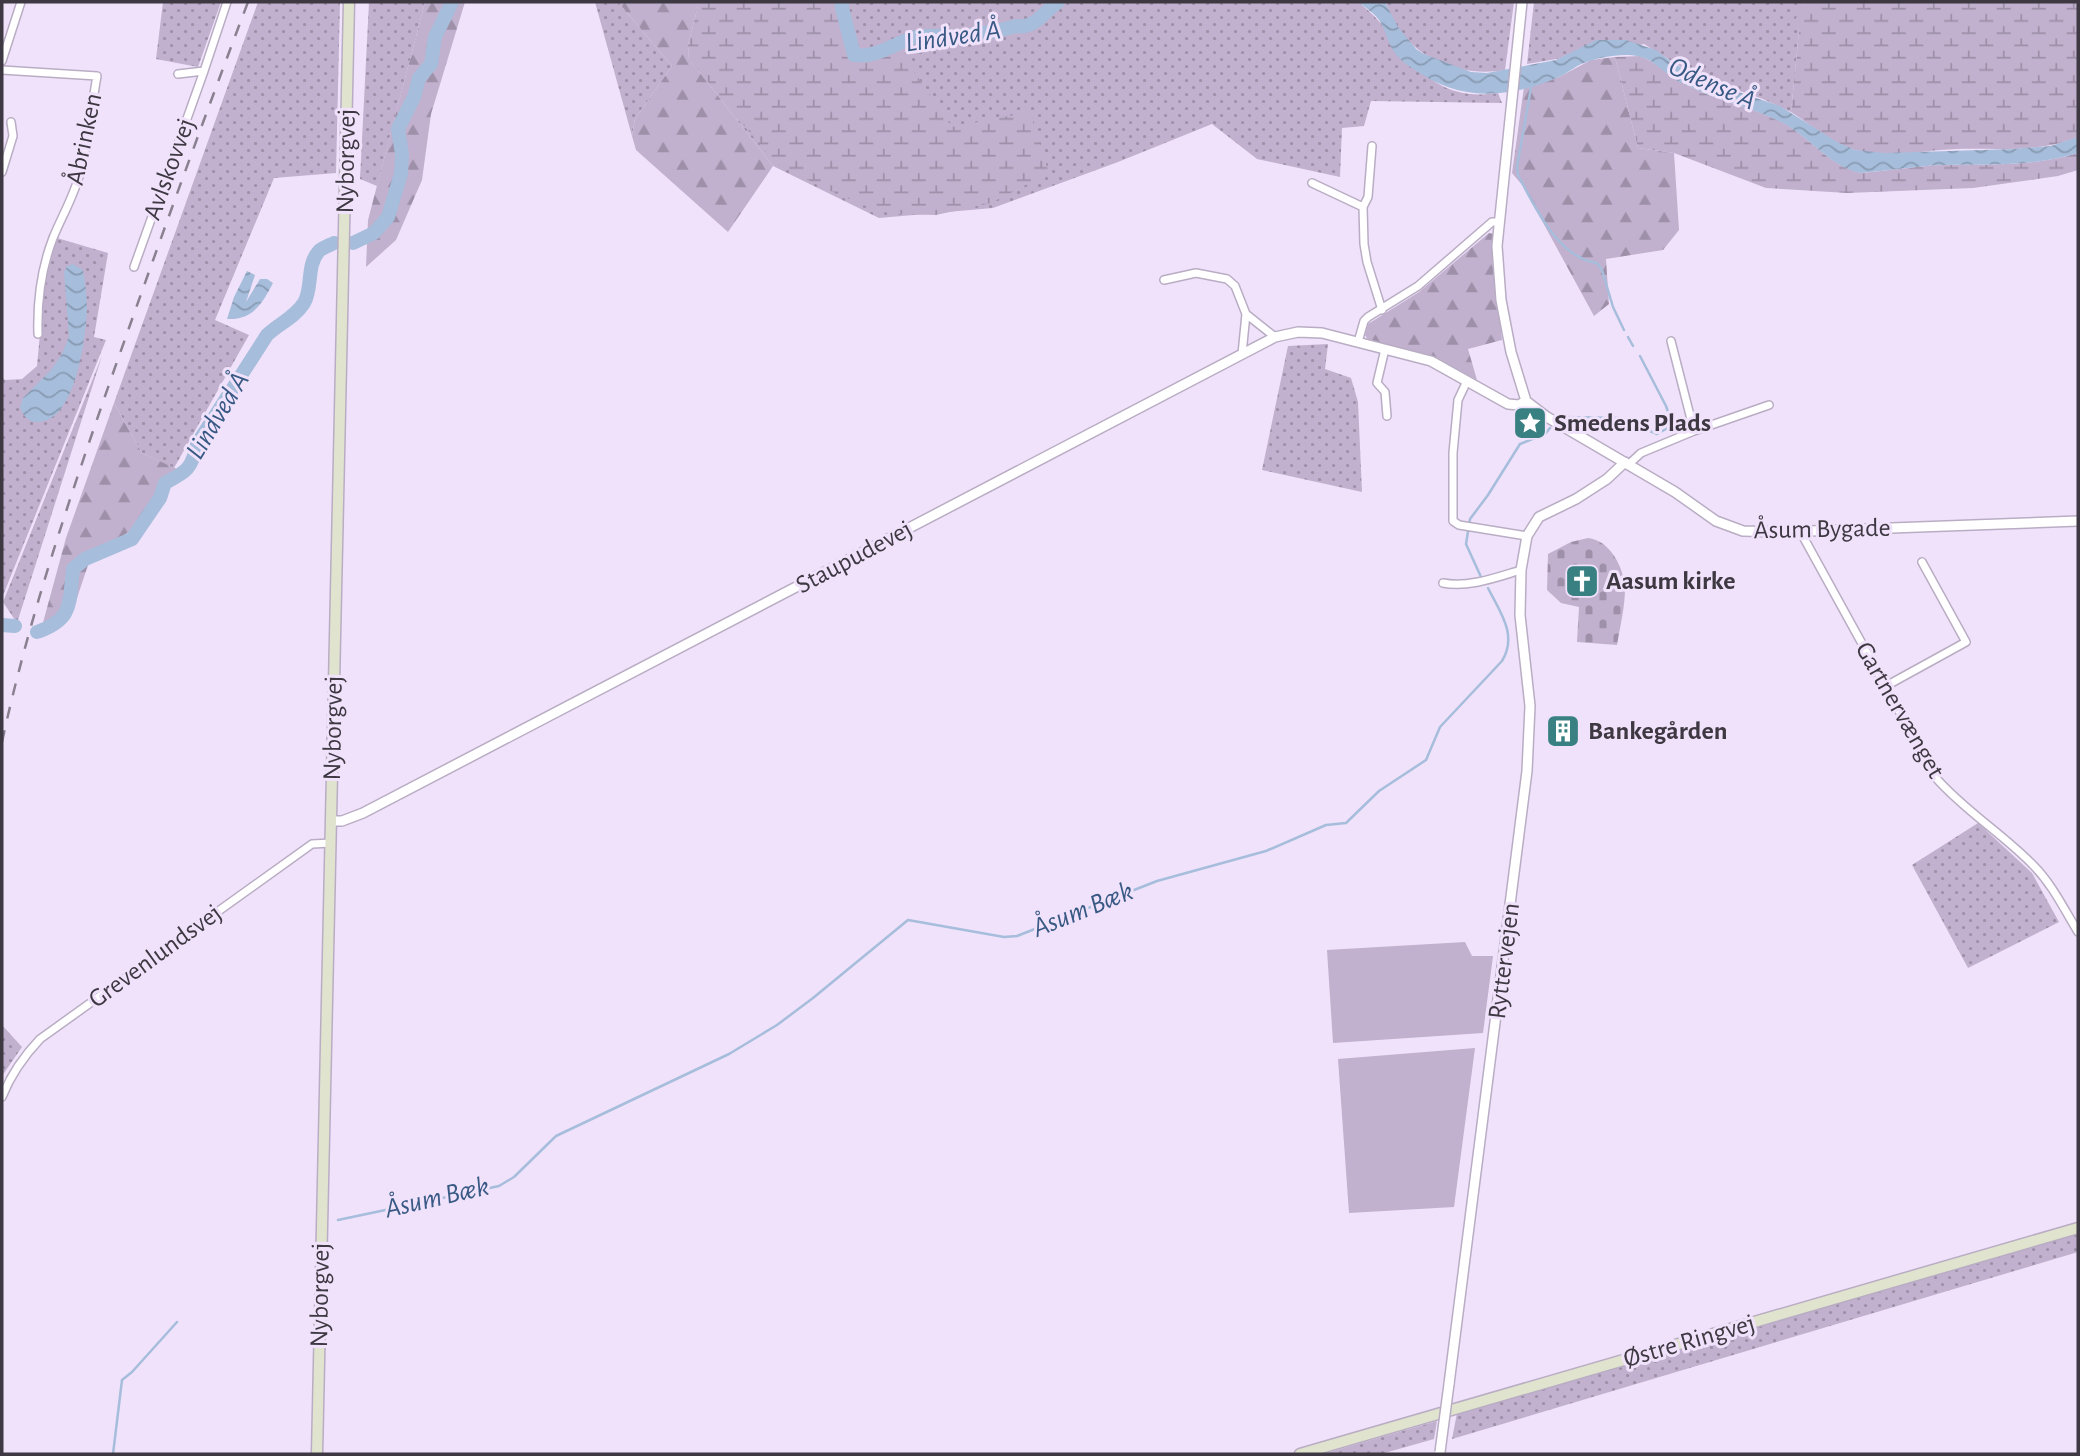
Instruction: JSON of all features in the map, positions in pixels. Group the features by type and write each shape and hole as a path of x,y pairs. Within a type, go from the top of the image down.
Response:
{"main road":[{"name":"Nyborgvej","path":"317,1454 349,2"},
{"name":"Østre Ringvej","path":"1300,1454 2078,1228"}],"street":[{"path":"2,61 21,2"},
{"name":"Avlskovvej","path":"134,267 227,2"},
{"path":"1522,2 1499,222 1498,258 1501,300 1511,352 1526,401"},
{"name":"Åbrinken","path":"2,70 97,76 81,171 53,239 42,278 37,309 38,334"},
{"path":"178,74 204,71"},
{"path":"2,172 13,136 10,122"},
{"path":"1372,146 1368,197 1363,207 1367,262 1382,310"},
{"path":"1312,183 1363,207"},
{"path":"1358,342 1364,321 1418,286 1492,222 1499,222"},
{"path":"1164,280 1196,273 1227,279 1235,286 1246,314 1242,354"},
{"path":"1246,314 1275,337"},
{"name":"Staupudevej","path":"331,821 342,821 363,813 1275,337 1306,332 1358,342 1431,361 1508,404 1519,405 1526,401"},
{"path":"1671,341 1694,431"},
{"path":"1385,349 1377,383 1385,392 1387,416"},
{"path":"1467,381 1458,400 1453,453 1452,515 1458,525 1527,536 1539,517 1576,499 1641,453 1769,405"},
{"name":"Åsum Bygade","path":"1526,401 1547,417 1729,527 1759,533 2078,521"},
{"name":"Gartnervænget","path":"1800,531 1937,778 1955,799 2042,874 2078,932"},
{"name":"Ryttervejen","path":"1440,1453 1528,758 1530,706 1520,615 1521,570 1527,536"},
{"path":"1886,686 1966,642 1922,562"},
{"path":"1443,583 1475,582 1521,570"},
{"name":"Grevenlundsvej","path":"2,1097 9,1078 22,1058 40,1039 312,844 331,843"}],"green space":[{"path":"163,2 221,2 198,67 156,59"},
{"path":"258,2 340,2 336,173 274,178 215,320 249,335 174,468 142,453 114,403"},
{"path":"369,2 425,2 377,186 360,179"},
{"path":"425,2 465,2 431,114 422,180 396,240 366,267 368,220"},
{"path":"595,2 618,2 672,66 635,119 632,136"},
{"path":"618,2 699,2 688,45 689,59 773,166 728,232 636,150 632,136 635,119 672,66"},
{"path":"699,2 1358,2 1432,79 1449,89 1471,94 1498,93 1502,103 1371,101 1364,126 1342,128 1340,177 1257,159 1212,124 993,208 879,218 773,166 689,59"},
{"path":"699,2 840,2 842,33 849,56 860,62 899,50 952,127 1030,112 1049,173 991,203 936,215 894,214 875,210 824,188 776,164 689,59 688,45"},
{"path":"1385,2 1514,2 1505,70 1490,72 1459,69 1431,58 1407,39 1397,27"},
{"path":"1534,2 1805,2 1796,20 1799,31 1791,112 1763,99 1696,76 1644,44 1527,64"},
{"path":"1805,2 2078,2 2078,137 2034,148 1957,149 1892,154 1867,153 1838,143 1791,112 1799,31 1795,20"},
{"path":"1640,56 1695,89 1780,121 1839,164 1861,173 1932,166 2027,163 2078,153 2078,170 2058,176 1973,188 1847,193 1766,188 1674,153 1638,148 1615,57"},
{"path":"1615,57 1638,148 1674,153 1679,230 1663,250 1606,259 1609,304 1594,316 1523,186 1512,173 1524,87 1559,77 1591,60"},
{"path":"1489,233 1494,234 1493,260 1502,340 1468,349 1477,380 1442,361 1368,340 1365,335 1368,324 1419,292"},
{"path":"57,238 108,253 94,337 106,340 2,598 2,377 5,380 22,379 37,366 45,280"},
{"path":"1328,344 1325,369 1351,378 1358,402 1362,492 1262,470 1288,346"},
{"path":"102,356 17,623 3,602"},
{"path":"114,403 142,453 177,469 135,528 91,556 73,610 41,630 66,538"},
{"path":"1588,538 1609,549 1622,572 1625,595 1617,645 1577,642 1579,607 1561,603 1547,590 1548,554 1571,542"},
{"path":"1978,823 2032,873 2059,922 1968,968 1912,865"},
{"path":"1465,942 1472,956 1493,956 1483,1033 1333,1043 1327,950"},
{"path":"2,1025 22,1047 2,1076"},
{"path":"1475,1048 1454,1207 1349,1213 1338,1059"},
{"path":"2078,1234 2078,1252 1452,1439 1457,1413"},
{"path":"1437,1421 1434,1439 1381,1454 1323,1454"}],"water":[{"name":"Odense Å","path":"1358,2 1385,2 1398,27 1416,49 1471,72 1487,73 1556,60 1596,40 1626,40 1656,50 1673,63 1709,82 1780,106 1837,142 1855,150 1885,153 2012,149 2051,146 2078,137 2078,153 2027,163 1932,166 1860,173 1839,164 1781,122 1685,85 1649,60 1627,55 1590,61 1544,83 1511,92 1494,94 1460,91 1428,78 1401,60 1392,49 1379,20"},
{"path":"73,264 83,270 87,303 81,356 70,393 62,407 52,418 32,421 20,407 23,398 51,370 62,354 69,336 64,272 67,266"},
{"path":"247,271 255,275 246,302 260,279 273,283 265,298 250,314 227,319 234,297"}],"waterway":[{"name":"Lindved Å","path":"353,243 374,233 388,217 401,174 402,154 398,129 414,97 419,78 431,64 435,37 452,2"},
{"name":"Lindved Å","path":"842,2 854,55 877,53 918,37 962,36 1029,25 1058,2"},
{"name":"Åsum Bæk","path":"1532,82 1517,167 1518,175 1540,216 1559,241 1583,259 1597,263 1602,270 1613,307 1624,330"},
{"name":"Lindved Å","path":"37,632 49,627 64,615 70,600 73,569 85,559 132,539 160,498 165,483 187,469 197,444 267,335 304,303 315,257 320,250 334,243"},
{"name":"Åsum Bæk","path":"1628,337 1633,346"},
{"name":"Åsum Bæk","path":"1562,417 1619,418 1657,434 1666,429 1671,420 1640,356"},
{"name":"Åsum Bæk","path":"1481,577 1466,544 1470,519 1520,444 1545,434 1550,428"},
{"name":"Åsum Bæk","path":"338,1220 499,1186 514,1177 556,1136 729,1054 777,1025 908,920 1004,937 1017,936 1157,881 1266,851 1326,825 1346,823 1379,791 1426,760 1440,727 1502,661 1508,633 1488,588"},
{"name":"Lindved Å","path":"2,625 15,626"},
{"name":"Åsum Bæk","path":"113,1454 122,1380 177,1322"}],"railway":[{"path":"2,742 38,603 81,467 162,235 248,2"}],"place":[{"name":"Smedens Plads","path":"1530,423"},
{"name":"Aasum kirke","path":"1582,581"},
{"name":"Bankegården","path":"1563,731"}]}
